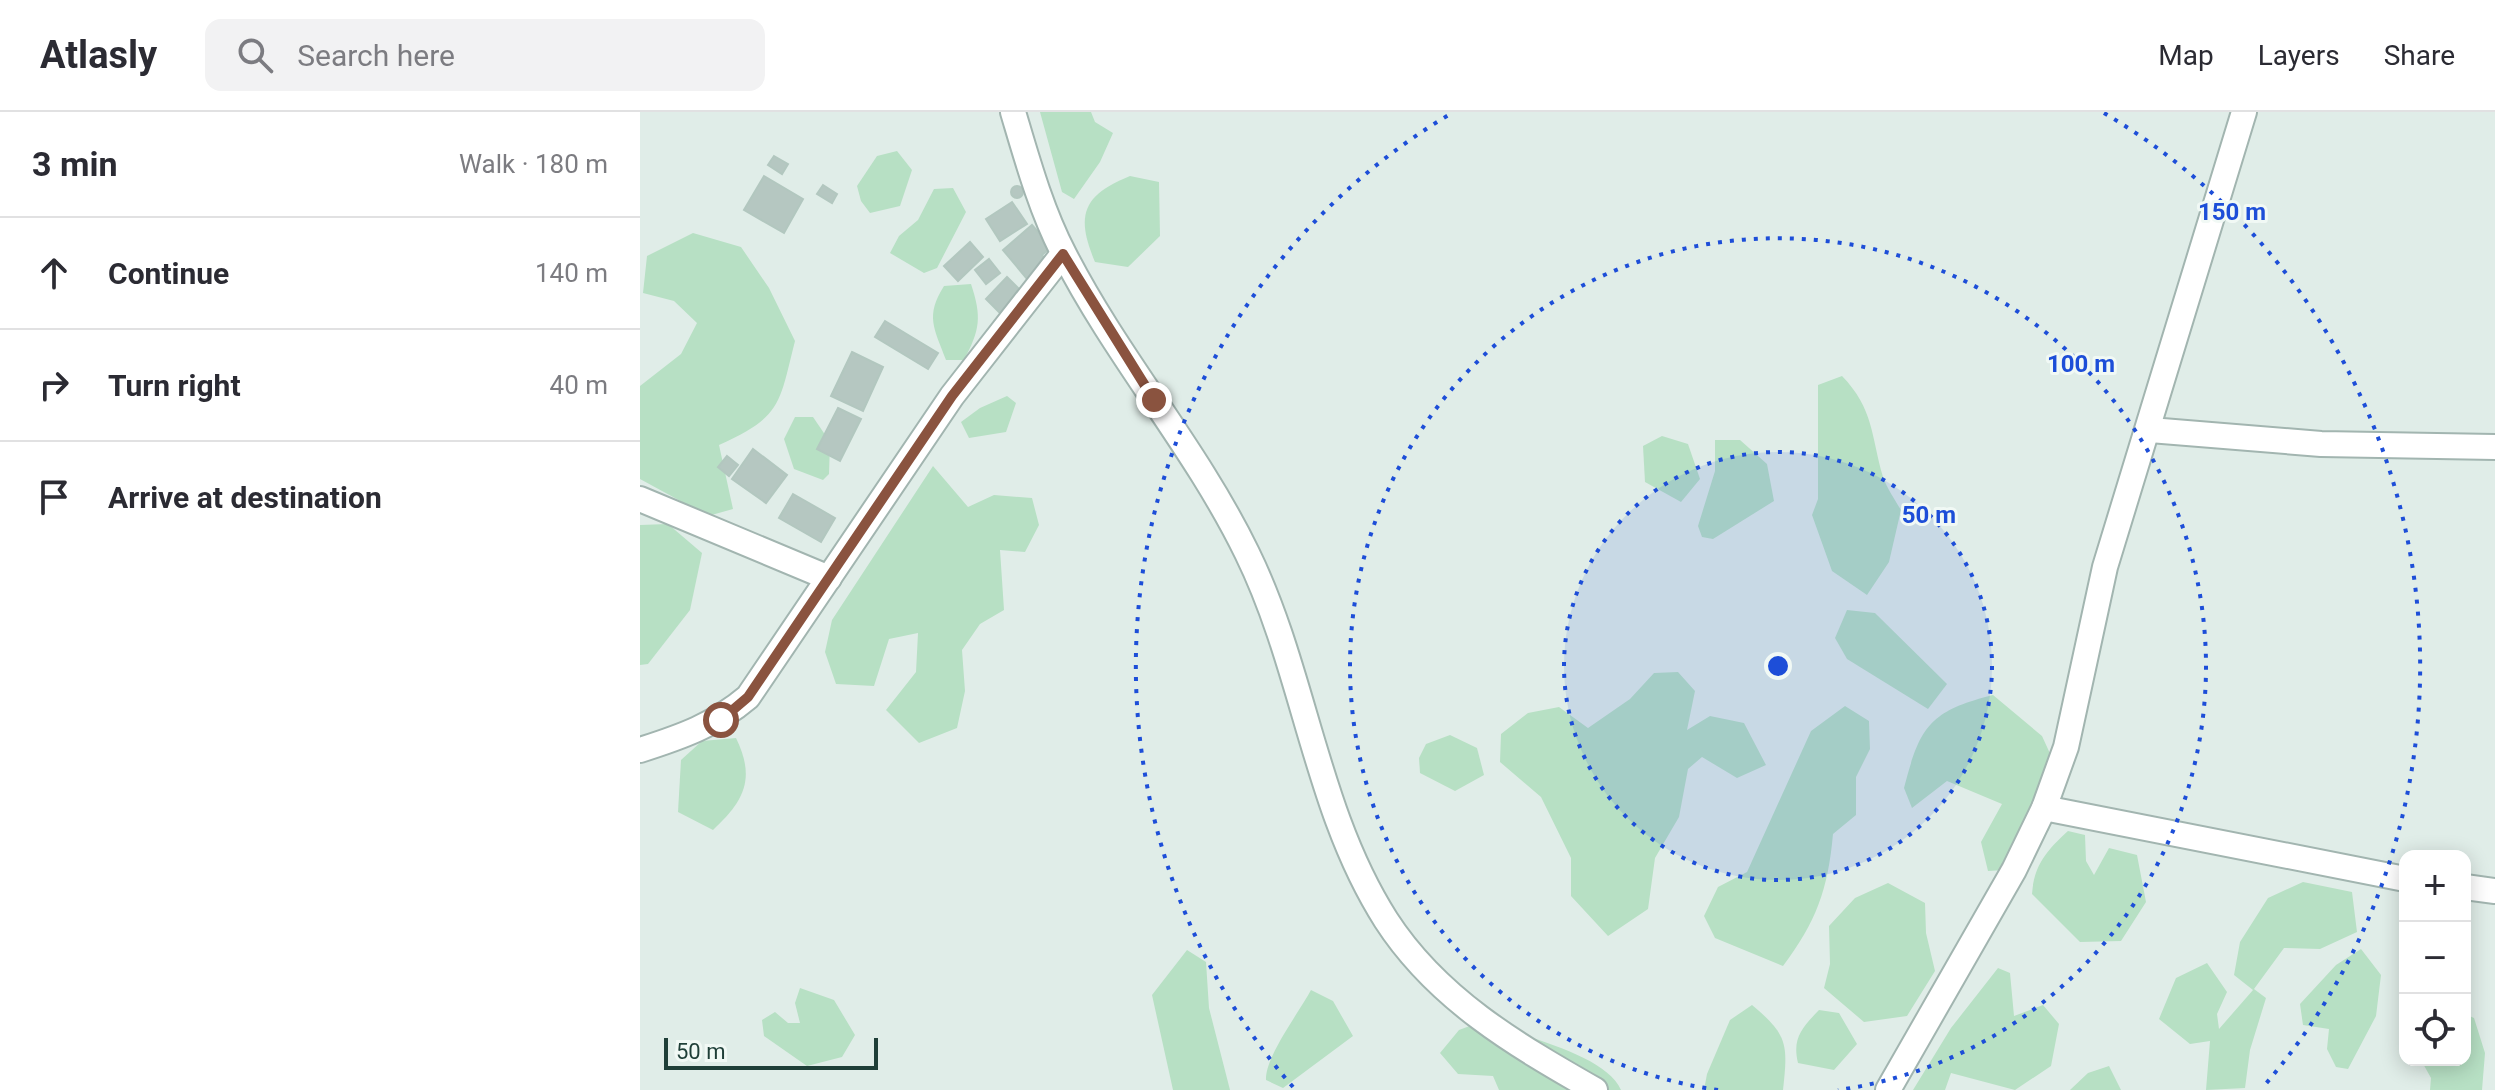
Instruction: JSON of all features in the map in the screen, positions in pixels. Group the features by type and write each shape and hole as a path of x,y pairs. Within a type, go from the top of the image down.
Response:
{"street":[{"path":"1013,112 1029,168 1063,254 1247,551 1272,610 1324,779 1355,859 1386,920 1423,968 1466,1009 1595,1090"},
{"path":"1888,1090 2014,870 2044,808 2066,747 2105,567 2150,430 2244,112"},
{"path":"640,750 694,733 721,720 748,697 952,396 1063,254"},
{"path":"2150,430 2321,444 2495,447"},
{"path":"640,499 829,578"},
{"path":"2044,808 2399,878"},
{"path":"2471,888 2495,891"}],"green space":[{"path":"1040,112 1091,112 1095,122 1113,133 1100,162 1074,199 1062,192"},
{"path":"897,151 912,170 900,206 870,213 861,201 857,186 877,156"},
{"path":"1130,176 1159,182 1160,236 1128,267 1095,262 1085,231 1087,208 1102,191"},
{"path":"953,188 966,212 937,268 924,273 890,253 899,236 918,220 934,189"},
{"path":"693,233 741,247 769,288 795,341 775,406 755,426 719,445 733,509 708,516 640,479 640,386 681,354 697,323 674,301 643,293 647,256"},
{"path":"971,284 978,315 973,340 964,360 946,360 933,322 938,296 944,286"},
{"path":"1842,376 1866,412 1883,477 1901,510 1889,562 1867,595 1832,571 1812,515 1818,499 1818,385"},
{"path":"1007,396 1016,403 1006,432 969,438 961,422 980,408"},
{"path":"795,417 813,417 830,442 829,474 823,480 794,469 784,439"},
{"path":"1662,436 1688,444 1700,479 1681,502 1645,482 1643,446"},
{"path":"1715,440 1740,440 1767,464 1774,501 1713,539 1702,537 1698,526 1715,471"},
{"path":"933,466 968,507 994,495 1032,498 1039,525 1025,552 1000,550 1004,610 980,624 962,650 965,691 957,728 919,743 886,710 916,672 918,633 889,639 874,686 836,684 825,652 832,620"},
{"path":"668,524 702,553 690,610 648,664 640,665 640,525"},
{"path":"1847,610 1875,613 1947,684 1928,709 1847,659 1835,638"},
{"path":"1678,672 1695,691 1687,730 1710,716 1744,723 1766,765 1737,778 1702,757 1688,769 1679,817 1655,858 1648,909 1608,936 1571,896 1571,858 1541,797 1500,762 1501,734 1528,713 1559,707 1588,728 1630,699 1654,673"},
{"path":"1993,695 2042,736 2063,782 2049,830 2004,870 1988,871 1981,842 2002,804 1947,781 1912,808 1904,788 1916,750 1931,724 1955,708"},
{"path":"1845,706 1869,721 1870,749 1856,777 1856,815 1833,834 1824,889 1812,920 1783,966 1715,938 1704,916 1718,887 1747,872 1811,731"},
{"path":"1450,735 1477,748 1484,775 1455,791 1420,773 1419,758 1426,744"},
{"path":"736,738 745,766 744,788 732,809 713,830 678,812 681,760 702,741"},
{"path":"2068,831 2085,835 2086,861 2094,875 2109,848 2137,855 2146,902 2121,941 2080,942 2032,894 2043,859"},
{"path":"2303,882 2352,892 2357,932 2320,949 2284,948 2254,989 2266,998 2250,1050 2245,1088 2206,1090 2210,1041 2190,1044 2159,1019 2176,978 2207,963 2227,992 2217,1014 2219,1029 2253,990 2234,975 2240,942 2268,898"},
{"path":"1888,883 1925,903 1926,933 1935,971 1907,1016 1864,1022 1824,988 1830,964 1829,926 1855,898"},
{"path":"2361,949 2381,975 2376,1016 2348,1069 2336,1067 2327,1049 2329,1029 2303,1025 2300,1004 2336,965"},
{"path":"1187,950 1206,962 1209,1008 1230,1090 1173,1090 1152,995"},
{"path":"1998,968 2010,973 2014,1016 2043,1005 2059,1024 2051,1066 2015,1090 1951,1073 1945,1090 1913,1090 1951,1028"},
{"path":"800,988 834,1000 855,1035 842,1057 807,1066 764,1036 762,1020 775,1012 788,1023 800,1023 795,1003"},
{"path":"1311,990 1333,1001 1353,1036 1283,1088 1266,1080 1267,1071 1276,1048"},
{"path":"1752,1005 1773,1024 1783,1042 1783,1090 1704,1090 1707,1074 1730,1020"},
{"path":"1819,1010 1839,1013 1857,1044 1834,1070 1798,1063 1796,1047 1800,1034"},
{"path":"2471,1017 2474,1018 2485,1053 2482,1090 2430,1090 2431,1078 2424,1066 2471,1066"},
{"path":"1483,1021 1580,1056 1612,1077 1621,1090 1499,1090 1493,1076 1458,1074 1440,1053 1459,1030"},
{"path":"2109,1066 2121,1090 2070,1090 2088,1073"}],"building":[{"path":"774,156 788,164 782,174 768,165"},
{"path":"764,176 803,199 784,233 744,210"},
{"path":"823,185 837,194 832,203 817,194"},
{"path":"1017,186 1023,192 1017,198 1011,192"},
{"path":"1012,202 1027,224 1000,241 986,219"},
{"path":"1032,225 1051,247 1042,255 1048,263 1028,280 1003,250"},
{"path":"970,242 983,257 958,281 944,266"},
{"path":"989,259 1000,273 986,284 975,270"},
{"path":"1007,277 1023,293 1001,314 986,299"},
{"path":"885,321 938,353 928,369 875,337"},
{"path":"852,352 883,367 863,411 831,396"},
{"path":"838,408 861,419 840,461 817,449"},
{"path":"753,449 787,475 766,503 732,479"},
{"path":"727,456 738,465 729,476 718,467"},
{"path":"793,494 835,518 821,542 779,518"}],"route":[{"path":"721,720 748,697 952,396 1063,254 1154,400"}]}
